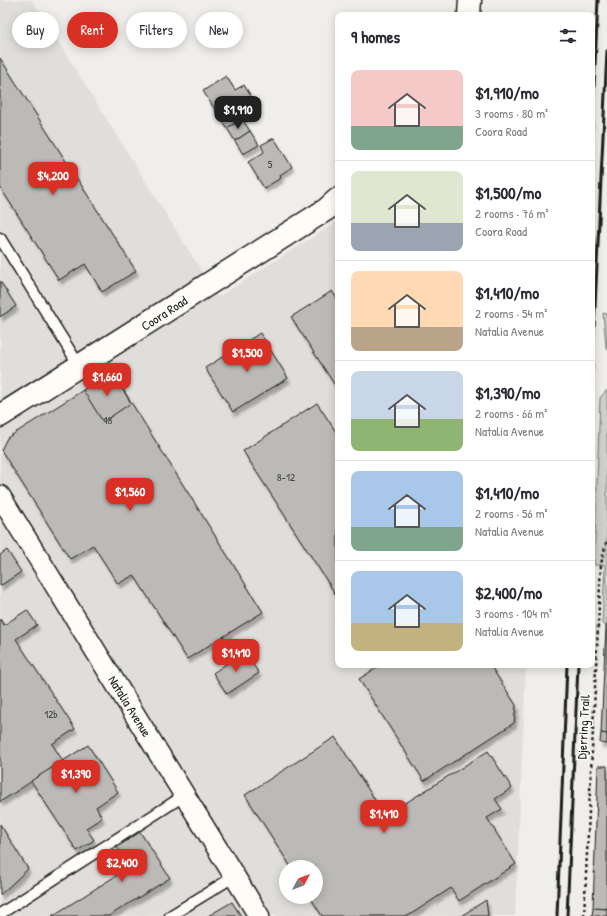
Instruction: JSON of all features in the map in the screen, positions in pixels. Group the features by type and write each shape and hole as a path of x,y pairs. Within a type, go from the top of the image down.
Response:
{"street":[{"name":"Coora Road","path":"0,416 80,367 334,204"},
{"name":"Natalia Avenue","path":"0,496 259,916"}],"lane":[{"path":"0,238 80,367"},
{"path":"0,914 185,795"},
{"path":"170,916 235,876"}],"path":[{"name":"Djerring Trail","path":"584,916 601,564 607,539"}],"shaded area":[{"path":"0,0 32,0 40,12 12,12 12,48 59,48 59,43 218,297 335,223 335,668 526,668 515,916 0,916"},
{"path":"603,313 607,314 607,350 606,347"},
{"path":"607,390 607,626 602,624 605,565 595,565 600,398"}],"building":[{"path":"0,58 136,271 102,292 85,264 59,280 0,187"},
{"path":"226,76 235,90 244,85 254,101 245,106 250,114 227,128 203,91"},
{"path":"242,119 250,131 235,141 227,128"},
{"path":"250,131 259,145 243,154 235,141"},
{"path":"274,138 292,167 280,175 281,178 264,188 248,162 264,152 261,145"},
{"path":"0,281 16,306 0,317"},
{"path":"332,291 335,296 335,385 291,317"},
{"path":"260,333 288,378 233,412 205,368"},
{"path":"112,372 263,612 187,659 134,575 118,584 93,545 70,559 1,450 7,438"},
{"path":"112,372 131,403 103,422 83,390"},
{"path":"317,403 335,430 335,593 243,451"},
{"path":"7,550 21,572 0,586 0,555"},
{"path":"27,610 37,625 16,639 75,729 52,744 63,761 0,802 0,619 4,625"},
{"path":"607,626 607,734 601,733"},
{"path":"244,652 259,673 227,694 213,673"},
{"path":"376,668 492,668 516,705 514,723 424,781 359,679"},
{"path":"601,733 607,734 607,744 600,743"},
{"path":"335,737 385,816 488,751 512,788 495,799 502,809 487,818 516,864 459,901 451,888 408,916 322,916 314,904 323,904 323,860 287,860 245,795"},
{"path":"88,745 118,792 96,807 102,818 86,828 94,840 77,851 31,781"},
{"path":"598,766 607,766 607,909 593,908"},
{"path":"0,824 28,869 0,895"},
{"path":"140,832 170,878 109,916 52,916 130,867 117,847"},
{"path":"486,900 488,916 461,916"},
{"path":"232,902 241,916 208,916"},
{"path":"593,908 607,909 607,916 592,916"}],"railway":[{"path":"595,64 598,0"},
{"path":"595,307 607,51"},
{"path":"557,916 567,668"},
{"path":"567,916 578,668"}]}
